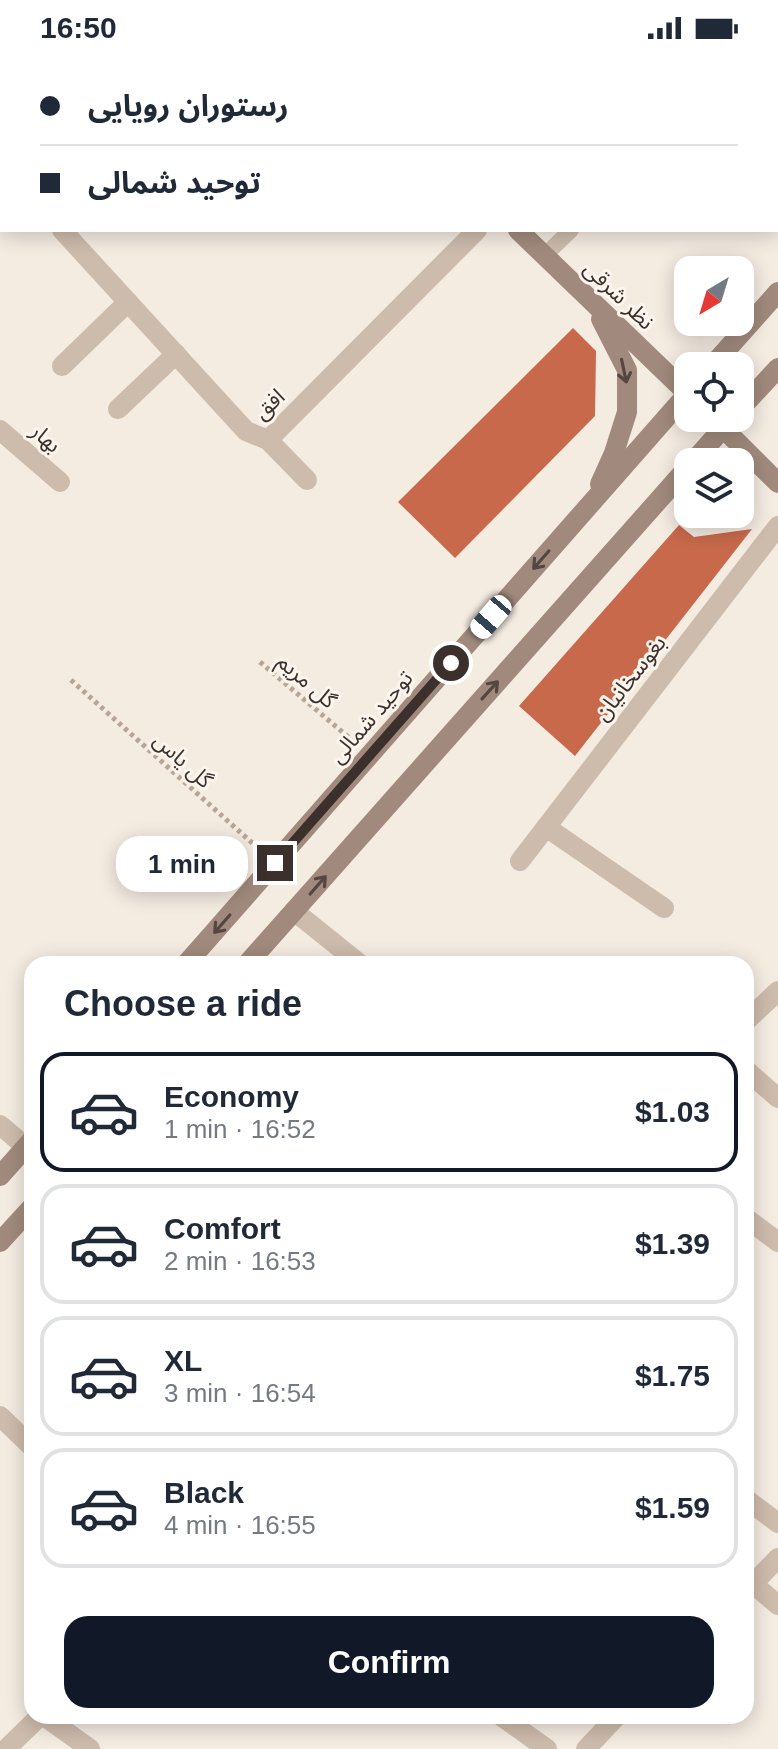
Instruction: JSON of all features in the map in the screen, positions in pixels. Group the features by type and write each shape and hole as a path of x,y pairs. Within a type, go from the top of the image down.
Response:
{"main road":[{"name":"نظر شرقی","path":"520,232 674,381"},
{"path":"724,352 778,292"},
{"path":"591,301 627,370 627,412 593,502"},
{"path":"754,394 778,368"},
{"name":"توحید شمالی","path":"193,956 674,410"},
{"path":"733,432 778,483"},
{"path":"254,956 674,483"},
{"path":"0,1176 24,1149"},
{"path":"0,1242 24,1216"}],"street":[{"name":"افق","path":"64,232 246,431 268,440 475,232"},
{"path":"62,366 128,302"},
{"path":"118,409 176,354"},
{"name":"بهار","path":"0,430 60,482"},
{"path":"268,440 307,480"},
{"name":"بغوسخانیان","path":"520,861 778,526"},
{"path":"546,827 664,908"},
{"path":"294,911 350,956"},
{"path":"754,1014 778,991"},
{"path":"754,1077 778,1098"},
{"path":"0,1125 24,1140"},
{"path":"754,1224 778,1242"},
{"path":"0,1416 24,1439"},
{"path":"754,1505 778,1523"},
{"path":"754,1583 778,1558"},
{"path":"754,1590 778,1605"},
{"path":"6,1749 33,1724"},
{"path":"54,1724 90,1749"},
{"path":"512,1724 547,1749"},
{"path":"586,1749 609,1724"}],"lane":[{"path":"544,256 569,232"}],"path":[{"name":"گل مریم","path":"260,662 370,755"},
{"name":"گل یاس","path":"71,680 275,863"}],"building":[{"path":"573,328 596,351 595,416 455,558 398,502"},
{"path":"676,528 683,528 694,537 752,529 575,756 519,706"}],"route":[{"path":"275,863 451,663"}]}
